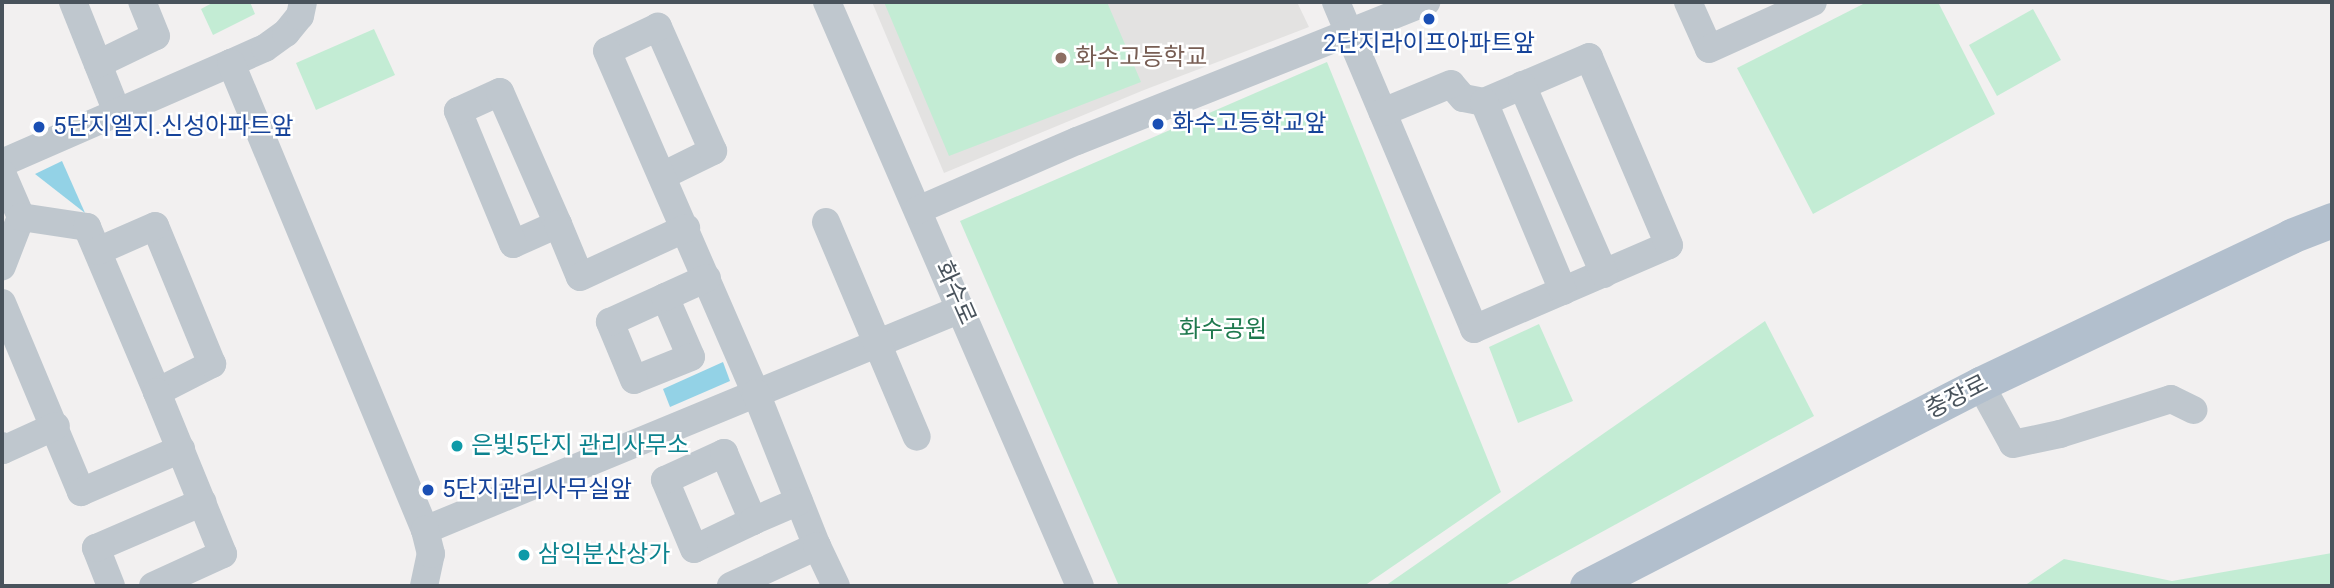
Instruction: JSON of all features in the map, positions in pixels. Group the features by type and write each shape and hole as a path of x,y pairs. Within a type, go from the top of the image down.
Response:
{"main road":[{"name":"충장로","path":"1587,586 1980,384 2291,236 2332,220"}],"street":[{"path":"73,2 117,112"},
{"path":"98,64 156,36 142,2"},
{"path":"2,163 265,48 286,33 300,16 303,2"},
{"name":"화수로","path":"827,2 1080,586"},
{"path":"1336,2 1341,38 1383,112 1474,329 1669,245 1585,47 1521,85 1484,102 1463,98 1451,84 1383,112"},
{"path":"918,210 1077,141 1426,2"},
{"path":"1688,2 1710,49 1813,2"},
{"path":"662,176 712,151 658,27 607,51 662,176 686,228 836,586"},
{"path":"231,63 425,530 431,554 424,586"},
{"path":"1521,85 1604,274"},
{"path":"558,224 513,244 458,111 500,92 558,224 580,277 686,228"},
{"path":"1484,102 1563,290"},
{"path":"2,173 22,217 2,266"},
{"path":"22,217 87,227 158,392 223,554 153,586"},
{"path":"826,222 917,437"},
{"path":"97,251 155,226 212,364 158,392"},
{"path":"666,297 707,278"},
{"path":"2,303 56,426 81,492 181,449"},
{"path":"425,530 961,309"},
{"path":"1980,384 2013,444 2060,434 2171,399 2194,410"},
{"path":"2,446 3,450 56,426"},
{"path":"753,521 799,500"},
{"path":"110,586 96,548 203,502"},
{"path":"731,586 817,546"}],"shaded area":[{"name":"화수고등학교","path":"872,2 1297,2 1309,27 1144,90 944,173"}],"green space":[{"path":"214,2 250,2 255,14 213,35 201,9"},
{"name":"화수고등학교","path":"884,2 1107,2 1141,82 949,156"},
{"path":"1867,2 1938,2 1995,114 1813,214 1737,68"},
{"path":"2033,9 2061,60 1997,96 1969,45"},
{"path":"374,29 395,75 316,110 296,63"},
{"name":"화수공원","path":"1327,62 1501,492 1364,586 1119,586 960,221"},
{"path":"1765,321 1814,416 1503,586 1385,586"},
{"path":"1539,324 1573,401 1518,423 1489,347"},
{"path":"2332,553 2332,586 2024,586 2064,559 2172,581"}],"water":[{"path":"62,161 85,213 35,174"},
{"path":"723,362 730,381 670,407 663,389"}],"place":[{"name":"2단지라이프아파트앞","path":"1429,19"},
{"name":"화수고등학교","path":"1061,58"},
{"name":"화수고등학교앞","path":"1158,124"},
{"name":"5단지엘지.신성아파트앞","path":"39,127"},
{"name":"은빛5단지 관리사무소","path":"457,446"},
{"name":"5단지관리사무실앞","path":"428,490"},
{"name":"삼익분산상가","path":"524,555"}]}
